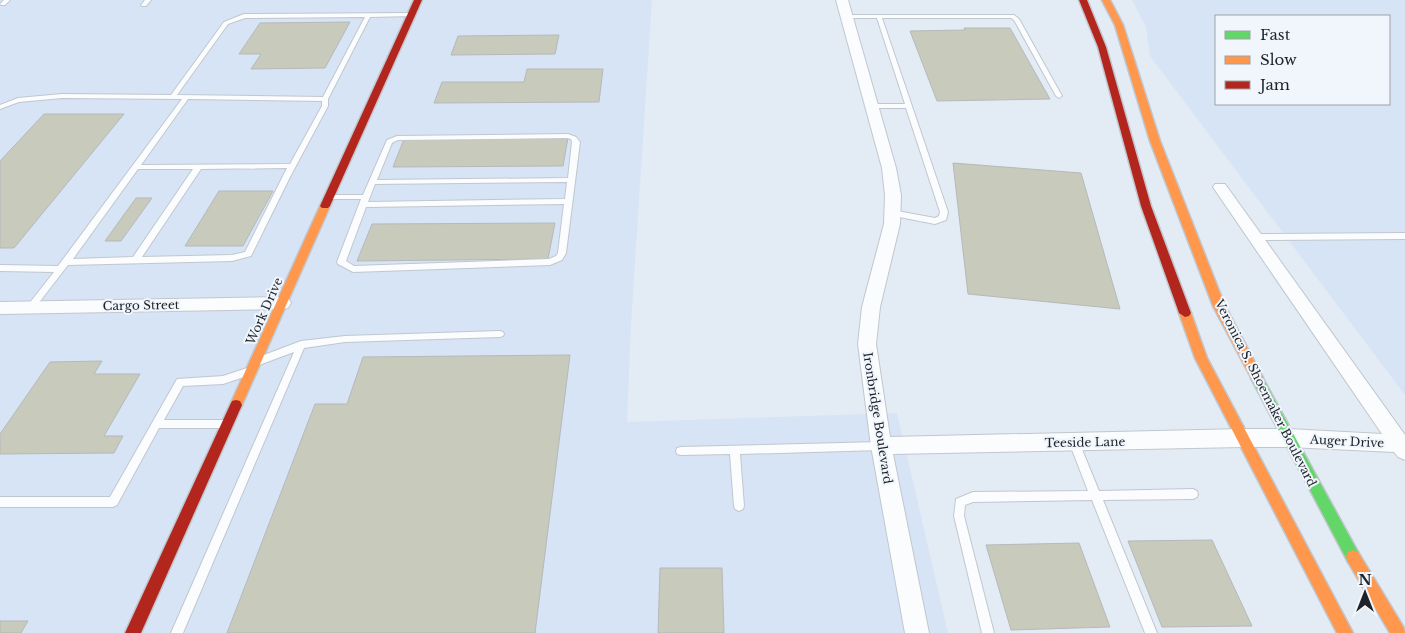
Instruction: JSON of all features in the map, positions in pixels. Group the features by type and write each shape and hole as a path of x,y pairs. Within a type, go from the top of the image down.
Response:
{"street":[{"name":"Work Drive","path":"133,633 418,0"},
{"path":"1083,0 1102,48 1152,224 1202,358 1345,633"},
{"name":"Veronica S. Shoemaker Boulevard","path":"1106,0 1119,25 1155,141 1219,306 1342,538 1399,633"},
{"name":"Ironbridge Boulevard","path":"844,8 889,168 894,194 892,224 870,307 867,344 881,446 917,633"},
{"path":"1220,187 1403,447"},
{"name":"Cargo Street","path":"0,308 282,303"},
{"name":"Teeside Lane","path":"881,446 1289,438"},
{"name":"Auger Drive","path":"1289,438 1403,447"}],"lane":[{"path":"844,8 879,16 1012,16 1016,19 1059,96"},
{"path":"172,98 226,22 235,18 244,16 412,15"},
{"path":"0,268 136,260 232,258 248,254 292,166 325,106 325,99 368,16"},
{"path":"879,16 944,212 943,218 935,221 892,213"},
{"path":"0,108 18,100 62,96 325,99"},
{"path":"31,307 186,98"},
{"path":"872,106 909,106"},
{"path":"568,136 574,138 576,142 562,253 559,258 550,262 353,269 341,262 372,182 389,142 397,138 568,136"},
{"path":"136,166 292,166"},
{"path":"136,260 199,166"},
{"path":"372,182 572,180"},
{"path":"330,197 364,201 569,201"},
{"path":"1254,237 1405,236"},
{"path":"0,502 113,502 180,382 223,380 301,345 344,339 500,334"},
{"path":"177,633 301,345"},
{"path":"157,424 228,424"},
{"path":"1074,442 1151,633"},
{"path":"681,451 881,446"},
{"path":"736,450 739,506"},
{"path":"988,633 959,516 960,502 973,497 1193,494"}],"shaded area":[{"path":"0,0 652,0 631,323 627,422 897,413 948,633 0,633"},
{"path":"1132,0 1405,0 1405,395 1150,56 1146,27"}],"building":[{"path":"350,22 325,68 251,69 261,54 239,54 260,23"},
{"path":"964,28 1010,28 1050,99 937,101 910,31 965,30"},
{"path":"559,35 555,54 451,55 458,36"},
{"path":"527,69 603,69 599,102 434,103 442,82 524,82"},
{"path":"44,114 124,114 14,248 0,248 0,161"},
{"path":"568,138 563,166 393,167 404,139"},
{"path":"953,163 1081,173 1120,309 968,294"},
{"path":"219,191 273,191 243,246 185,246"},
{"path":"136,198 152,198 121,241 105,241"},
{"path":"555,223 548,259 357,261 372,224"},
{"path":"570,355 535,633 227,633 315,404 347,404 363,357"},
{"path":"102,361 94,374 140,374 104,436 123,436 114,453 0,454 0,434 50,362"},
{"path":"1212,540 1252,626 1162,627 1128,541"},
{"path":"1079,543 1110,627 1011,630 986,545"},
{"path":"660,568 722,568 724,633 658,633"},
{"path":"0,621 28,621 21,633 0,633"}],"traffic: fast":[{"path":"1257,378 1353,557"}],"traffic: slow":[{"path":"1106,0 1119,25 1155,141 1219,306 1257,378"},
{"path":"236,405 325,206"},
{"path":"1185,313 1201,358 1345,633"},
{"path":"1353,557 1399,633"}],"traffic: jam":[{"path":"325,206 418,0"},
{"path":"1083,0 1102,47 1146,206 1185,313"},
{"path":"133,633 236,405"}]}
